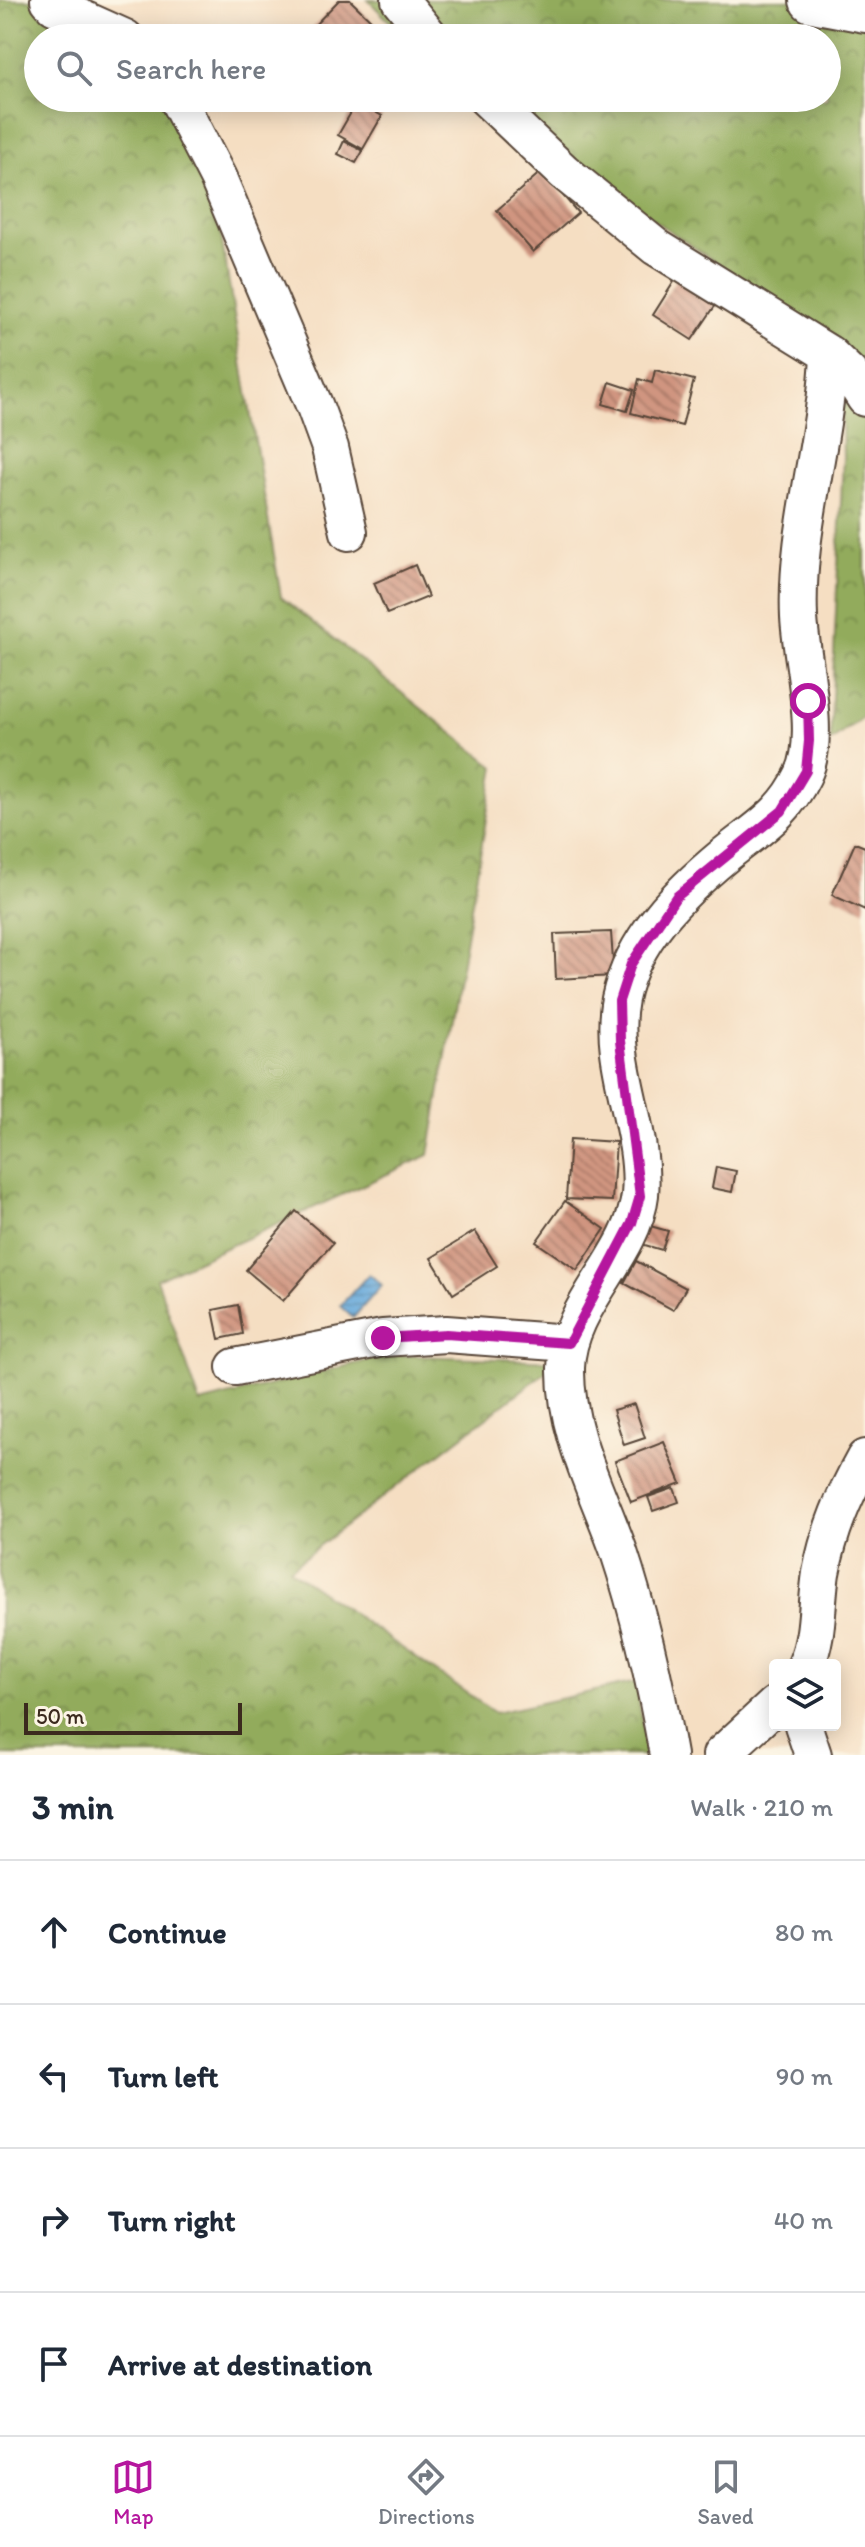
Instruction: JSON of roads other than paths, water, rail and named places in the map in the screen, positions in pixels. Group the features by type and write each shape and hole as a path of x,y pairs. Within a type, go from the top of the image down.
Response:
{"street":[{"path":"49,0 54,6 94,24"},
{"path":"400,0 420,24"},
{"path":"812,0 865,10"},
{"path":"184,112 218,178 315,407 330,448 349,532"},
{"path":"501,112 564,172 656,247 829,354 849,373 865,398"},
{"path":"668,1755 659,1704 618,1551 583,1460 569,1407 566,1367 569,1343 632,1223 640,1196 620,1041 619,1001 631,964 676,897 782,811 806,771 808,701 799,615 804,537 827,393 829,354"},
{"path":"235,1367 383,1338 446,1334 569,1343"},
{"path":"808,1659 816,1637 821,1574 836,1511 865,1458"},
{"path":"721,1755 769,1711"},
{"path":"805,1731 813,1755"}],"water":[{"path":"369,1274 382,1285 353,1318 340,1306"}]}
